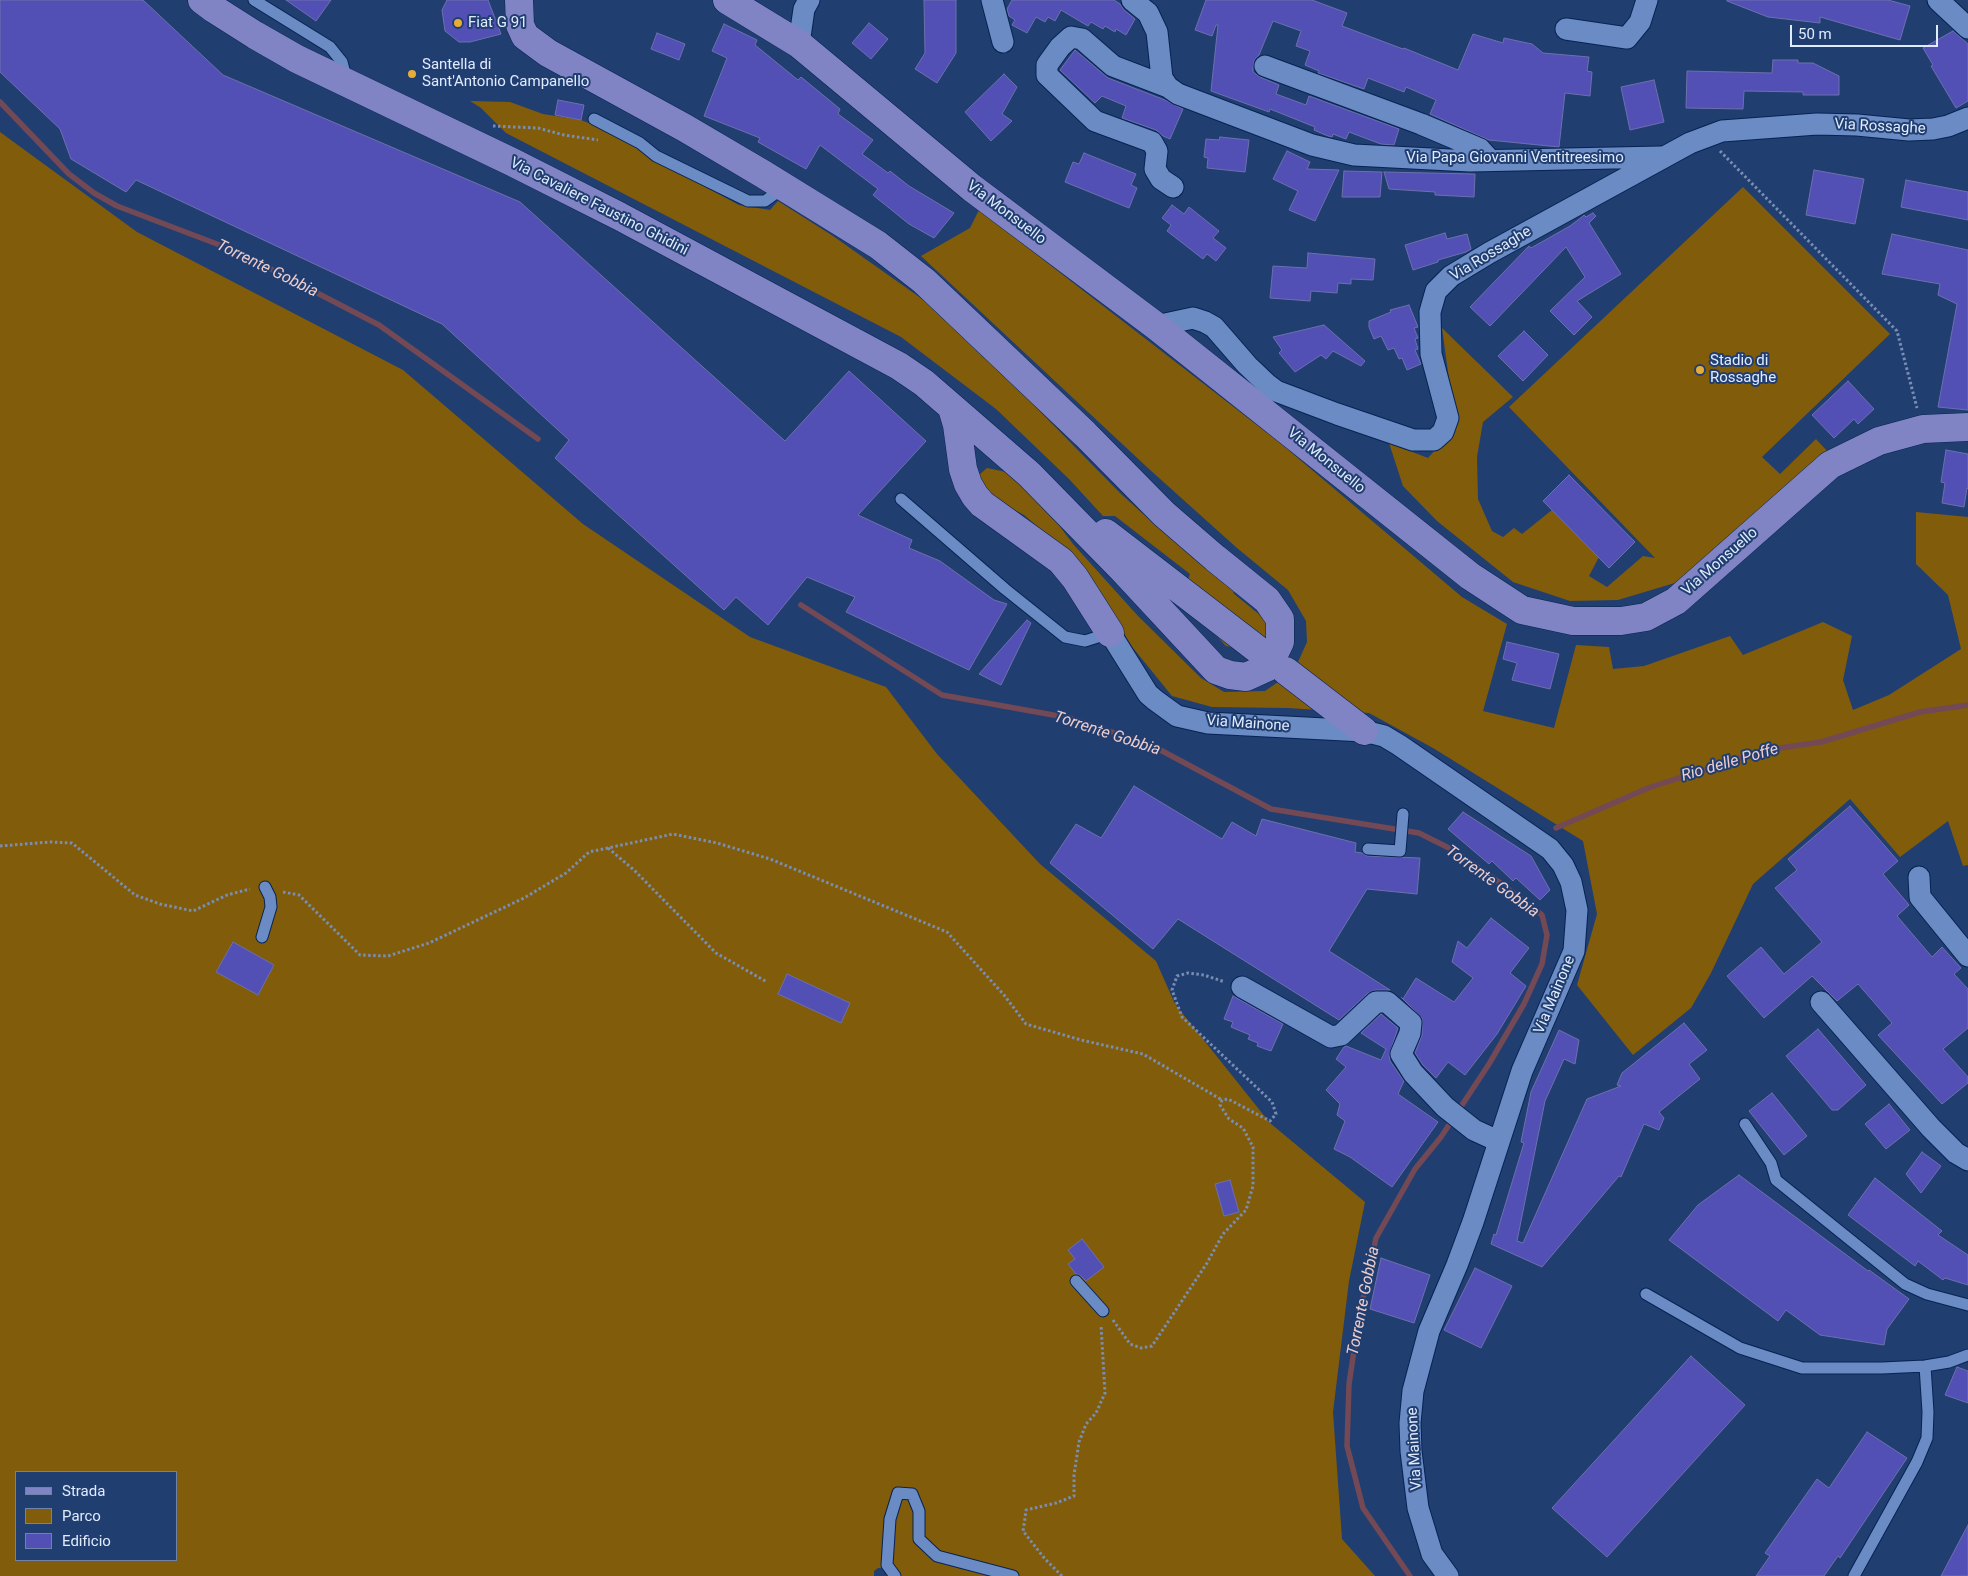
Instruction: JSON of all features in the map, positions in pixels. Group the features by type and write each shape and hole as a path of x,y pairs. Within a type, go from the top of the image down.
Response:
{"main road":[{"name":"Via Cavaliere Faustino Ghidini","path":"202,0 255,35 297,59 520,166 735,277 899,366 924,383 989,440"},
{"path":"519,0 520,25 525,36 548,53 685,128 785,187 878,245 924,281 1085,434 1164,514 1267,600 1280,619 1280,642 1268,667 1246,677 1230,675 1216,670 1123,570 1025,470"},
{"name":"Via Monsuello","path":"735,1 799,44 972,188 1156,326 1470,576 1522,610 1573,621 1621,621 1646,618 1676,601 1830,465 1879,441 1923,429 1968,427"},
{"path":"952,408 958,430 963,468 968,484 982,504 1060,561 1075,578 1110,633"},
{"path":"963,468 967,458 989,440 1025,470 1257,649"},
{"path":"1286,671 1364,731"}],"street":[{"path":"799,44 804,9 809,0"},
{"path":"992,0 1003,42"},
{"path":"1132,0 1148,13 1157,32 1162,78 1168,87"},
{"path":"1566,29 1627,38 1640,22 1647,0"},
{"path":"1938,0 1968,28"},
{"name":"Via Papa Giovanni Ventitreesimo","path":"1173,187 1161,179 1155,169 1157,150 1152,142 1094,121 1047,75 1047,65 1060,47 1071,38 1082,39 1113,66 1168,87 1178,94 1312,145 1354,155 1490,160 1664,157"},
{"path":"1265,66 1421,124 1480,149 1490,160"},
{"name":"Via Rossaghe","path":"1156,326 1193,318 1205,322 1214,327 1247,365 1276,391 1413,440 1434,440 1444,432 1448,418 1431,354 1430,312 1436,291 1451,276 1489,252 1664,157 1706,137 1722,132 1816,124 1933,130 1968,118"},
{"name":"Via Mainone","path":"1110,633 1148,694 1177,716 1208,723 1364,731 1384,736 1400,745 1550,849 1563,865 1571,882 1577,910 1574,951 1522,1070 1473,1222 1429,1330 1413,1390 1410,1423 1411,1451 1418,1508 1432,1554 1448,1576"},
{"path":"1919,877 1920,897 1968,956"},
{"path":"1242,987 1331,1037 1342,1036 1376,1002 1387,1002 1411,1023 1410,1032 1401,1054 1413,1073 1445,1107 1474,1130 1498,1141"},
{"path":"1821,1002 1931,1128 1956,1153 1968,1160"}],"lane":[{"path":"254,0 330,47 342,62 348,84"},
{"path":"594,119 640,143 656,156 748,201 765,201 785,187"},
{"path":"901,499 1005,589 1065,636 1085,641 1110,633"},
{"path":"1368,849 1400,851 1403,814"},
{"path":"262,937 271,907 270,897 265,887"},
{"path":"1745,1124 1770,1163 1776,1180 1905,1284 1927,1294 1968,1305"},
{"path":"1076,1280 1103,1311"},
{"path":"1646,1294 1740,1348 1802,1368 1925,1366 1949,1362 1968,1355"},
{"path":"1854,1576 1917,1462 1927,1438 1928,1412 1925,1366"},
{"path":"895,1576 887,1566 890,1519 898,1493 912,1494 920,1511 920,1539 937,1556 1013,1576"}],"path":[{"path":"488,126 538,128 564,135 607,141"},
{"path":"1706,137 1897,331 1923,429"},
{"path":"0,846 50,842 72,843 136,894 160,904 193,911 244,889 265,887 299,895 360,954 388,956 429,943 524,898 566,873 589,852 672,834 717,843 770,859 947,932 984,972 1026,1024 1081,1040 1143,1054 1222,1100 1228,1099 1270,1120 1276,1114 1272,1102 1182,1016 1172,990 1177,976 1188,973 1204,975 1242,987"},
{"path":"608,847 634,870 716,953 767,982"},
{"path":"1062,1576 1045,1559 1023,1531 1024,1518 1026,1510 1056,1503 1074,1496 1074,1475 1079,1442 1086,1424 1096,1413 1105,1393 1100,1317 1103,1311 1110,1314 1130,1344 1141,1348 1152,1346 1207,1263 1223,1234 1246,1210 1253,1186 1253,1147 1243,1128 1229,1119 1220,1106 1222,1100"}],"green space":[{"path":"470,101 510,102 543,114 581,120 631,142 662,164 739,205 770,210 778,201 833,236 932,306 1017,388 1120,493 1163,532 1237,589 1233,593 1266,620 1266,637 1248,650 1226,646 1181,598 1190,574 1115,516 1103,516 1069,479 996,409 901,337 506,133 481,108"},
{"path":"0,132 137,232 403,370 583,524 750,637 886,687 937,754 1040,864 1156,961 1175,1004 1270,1123 1365,1202 1349,1281 1333,1412 1342,1539 1375,1576 886,1576 887,1573 884,1568 878,1568 874,1571 874,1576 0,1576"},
{"name":"Stadio di Rossaghe","path":"1743,187 1890,334 1762,457 1780,474 1816,439 1828,452 1678,582 1618,600 1570,601 1513,582 1437,521 1403,486 1389,443 1428,458 1445,439 1452,401 1442,328 1513,397 1483,422 1477,457 1478,499 1492,531 1503,537 1514,528 1522,534 1552,510 1599,557 1589,576 1607,587 1643,556 1655,558 1509,407"},
{"path":"979,210 1279,442 1462,597 1507,624 1483,711 1554,728 1576,645 1609,647 1613,669 1644,666 1730,636 1743,655 1823,622 1852,636 1843,680 1853,710 1889,695 1961,649 1948,595 1916,564 1916,512 1968,517 1968,865 1963,866 1948,821 1900,857 1850,799 1753,884 1711,973 1691,1008 1633,1055 1577,985 1597,914 1583,841 1433,748 1369,713 1287,708 1212,707 1172,696 1133,648 1099,595 1067,552 1024,515 990,497 979,475 987,468 1006,472 1038,497 1073,544 1138,616 1201,678 1224,692 1265,691 1294,671 1307,642 1306,621 1288,590 1237,548 1149,469 921,256 970,228"}],"building":[{"path":"0,0 143,0 223,75 520,202 785,441 849,371 926,441 858,515 912,540 909,548 940,561 994,600 1007,604 969,670 846,612 855,597 807,577 768,625 736,597 724,610 555,458 569,440 442,324 136,180 126,192 71,159 60,129 0,72"},
{"path":"286,0 331,0 316,21"},
{"path":"447,0 488,0 501,34 470,42 459,42 445,31 442,10"},
{"path":"924,0 956,0 956,53 937,83 915,69 925,53"},
{"path":"1012,0 1114,0 1135,19 1126,35 1116,29 1115,32 1105,26 1103,29 1091,22 1088,26 1061,10 1055,21 1048,17 1045,22 1036,17 1027,33 1012,25 1015,20 1009,16 1007,9"},
{"path":"1206,0 1312,0 1347,13 1342,26 1458,70 1473,34 1503,43 1504,38 1532,44 1543,53 1589,57 1587,71 1592,72 1590,96 1565,93 1559,147 1489,140 1430,114 1436,100 1406,87 1404,92 1368,78 1364,89 1318,73 1319,71 1305,65 1310,51 1296,46 1301,31 1273,21 1259,55 1254,61 1253,72 1279,85 1276,94 1306,105 1309,96 1399,129 1394,145 1381,144 1349,132 1346,139 1333,134 1332,137 1328,136 1314,130 1315,127 1270,109 1269,112 1211,91 1218,25 1216,25 1212,36 1195,30"},
{"path":"1727,0 1888,0 1910,6 1900,40 1820,17 1820,23 1768,17"},
{"path":"869,23 888,39 871,59 852,43"},
{"path":"724,24 757,40 755,45 798,80 801,77 840,109 838,114 873,140 862,154 888,173 890,171 909,186 954,213 934,238 909,224 873,195 878,189 820,145 806,169 758,142 760,138 704,116 727,58 712,51"},
{"path":"1953,31 1968,44 1968,101 1956,108 1931,66 1933,65 1923,48"},
{"path":"657,33 685,44 679,60 651,49"},
{"path":"1075,50 1108,78 1183,109 1170,139 1156,130 1122,118 1126,106 1102,96 1095,103 1060,70"},
{"path":"1773,60 1798,60 1798,63 1813,63 1839,76 1839,95 1803,95 1803,92 1744,91 1743,109 1686,108 1687,71 1772,73"},
{"path":"1004,74 1017,87 1002,114 1012,121 991,141 965,112"},
{"path":"1654,80 1664,122 1630,130 1621,87"},
{"path":"558,100 584,105 581,120 555,115"},
{"path":"1220,137 1249,140 1245,172 1207,168 1208,158 1204,157 1206,139 1219,140"},
{"path":"1287,151 1310,162 1307,169 1339,170 1315,221 1289,210 1298,191 1273,179"},
{"path":"1084,153 1136,174 1131,185 1137,188 1129,208 1065,182 1073,162 1079,164"},
{"path":"1814,170 1864,179 1855,224 1806,215"},
{"path":"1344,171 1382,172 1380,197 1342,197"},
{"path":"1384,172 1475,174 1474,197 1435,195 1435,192 1389,189"},
{"path":"1906,180 1968,192 1968,220 1901,207"},
{"path":"1172,205 1184,214 1189,207 1219,231 1213,238 1226,248 1216,261 1207,254 1203,259 1167,231 1171,225 1162,218"},
{"path":"1593,213 1596,216 1589,223 1621,274 1577,301 1592,317 1574,335 1550,311 1585,277 1566,247 1490,326 1470,307 1529,246 1531,248 1570,226 1584,215 1586,217"},
{"path":"1445,233 1447,239 1467,234 1471,249 1413,270 1405,245"},
{"path":"1892,234 1968,250 1968,410 1938,407 1957,304 1938,295 1940,284 1882,274"},
{"path":"1308,253 1375,259 1373,280 1351,279 1351,284 1338,283 1337,293 1311,291 1310,301 1270,298 1273,266 1307,268"},
{"path":"1409,305 1418,327 1414,328 1418,338 1415,339 1418,349 1415,350 1421,364 1407,370 1402,358 1399,359 1394,348 1388,350 1381,336 1374,339 1369,327 1369,321 1391,312 1390,310"},
{"path":"1324,325 1365,361 1361,366 1333,351 1326,359 1321,355 1295,372 1279,353 1282,350 1273,337"},
{"path":"1524,331 1548,355 1523,381 1498,356"},
{"path":"1848,381 1874,409 1858,424 1854,419 1834,438 1812,415"},
{"path":"1946,450 1968,454 1968,489 1964,507 1942,503 1945,483 1941,482"},
{"path":"1569,475 1635,542 1609,568 1543,501"},
{"path":"1027,620 1031,623 1001,685 979,674"},
{"path":"1507,642 1559,654 1550,689 1512,680 1517,663 1503,659"},
{"path":"1134,786 1222,839 1232,822 1256,836 1262,819 1356,843 1355,852 1367,856 1420,858 1417,894 1367,889 1329,951 1390,990 1376,990 1368,993 1339,1020 1178,919 1153,949 1050,863 1076,824 1101,838"},
{"path":"1850,806 1898,861 1883,874 1909,905 1897,916 1932,957 1942,947 1961,968 1954,974 1968,989 1968,1028 1943,1049 1968,1077 1968,1083 1942,1104 1878,1035 1892,1023 1858,984 1837,1001 1812,976 1764,1018 1727,976 1761,947 1784,974 1822,942 1775,888 1797,870 1788,859"},
{"path":"1463,812 1531,856 1550,890 1540,900 1516,878 1513,881 1492,861 1489,864 1448,829"},
{"path":"1491,918 1529,948 1510,973 1526,986 1497,1034 1465,1075 1448,1062 1436,1078 1423,1065 1415,1053 1422,1035 1422,1018 1403,999 1416,978 1454,1002 1473,978 1452,962 1458,941 1467,948"},
{"path":"233,942 274,965 258,995 216,972"},
{"path":"787,974 850,1003 841,1023 778,994"},
{"path":"1233,996 1283,1024 1271,1051 1257,1046 1258,1043 1248,1039 1250,1035 1231,1027 1233,1022 1224,1019"},
{"path":"1381,1014 1398,1028 1389,1055 1390,1061 1404,1081 1398,1094 1438,1122 1392,1187 1350,1157 1334,1149 1345,1121 1337,1115 1340,1104 1326,1090 1346,1067 1336,1059 1344,1047 1346,1046 1381,1060 1386,1049 1361,1033"},
{"path":"1684,1023 1707,1050 1689,1064 1700,1079 1659,1112 1664,1118 1659,1130 1644,1124 1621,1177 1619,1176 1542,1267 1491,1244 1494,1234 1496,1235 1524,1143 1521,1142 1531,1092 1559,1030 1579,1040 1575,1064 1564,1059 1545,1101 1517,1241 1523,1243 1587,1099 1621,1086 1617,1085 1622,1073"},
{"path":"1818,1029 1866,1085 1838,1110 1832,1110 1786,1056"},
{"path":"1772,1093 1807,1136 1784,1155 1749,1111"},
{"path":"1889,1104 1910,1130 1886,1149 1865,1124"},
{"path":"1922,1152 1941,1166 1921,1193 1906,1174"},
{"path":"1739,1175 1868,1271 1909,1299 1887,1329 1884,1345 1820,1335 1786,1310 1778,1321 1669,1240 1698,1205"},
{"path":"1875,1178 1942,1231 1938,1235 1968,1255 1968,1285 1945,1278 1943,1280 1918,1261 1915,1266 1848,1215"},
{"path":"1230,1180 1239,1212 1224,1216 1215,1184"},
{"path":"1082,1239 1104,1267 1086,1281 1076,1274 1068,1264 1075,1259 1068,1250"},
{"path":"1381,1258 1430,1275 1414,1323 1370,1309"},
{"path":"1475,1268 1512,1286 1481,1348 1444,1330"},
{"path":"1691,1356 1745,1405 1607,1557 1552,1508"},
{"path":"1957,1367 1968,1371 1968,1403 1945,1395"},
{"path":"1867,1432 1907,1458 1840,1558 1838,1556 1824,1576 1756,1576 1770,1556 1765,1553 1817,1479 1829,1488"},
{"path":"1968,1525 1968,1576 1941,1576"}],"waterway":[{"name":"Torrente Gobbia","path":"0,102 69,174 94,193 117,206 238,252 379,325 538,439"},
{"name":"Torrente Gobbia","path":"801,605 942,695 1070,718 1151,745 1271,809 1419,833 1453,850 1542,915 1547,935 1542,964 1524,1004 1489,1064 1441,1137 1415,1169 1376,1238 1359,1317 1349,1384 1347,1446 1363,1508 1410,1576"},
{"name":"Rio delle Poffe","path":"1556,828 1648,788 1766,750 1821,742 1920,712 1968,705"}],"place":[{"name":"Fiat G 91","path":"458,23"},
{"name":"Santella di Sant'Antonio Campanello","path":"412,74"},
{"name":"Stadio di Rossaghe","path":"1700,370"}]}
